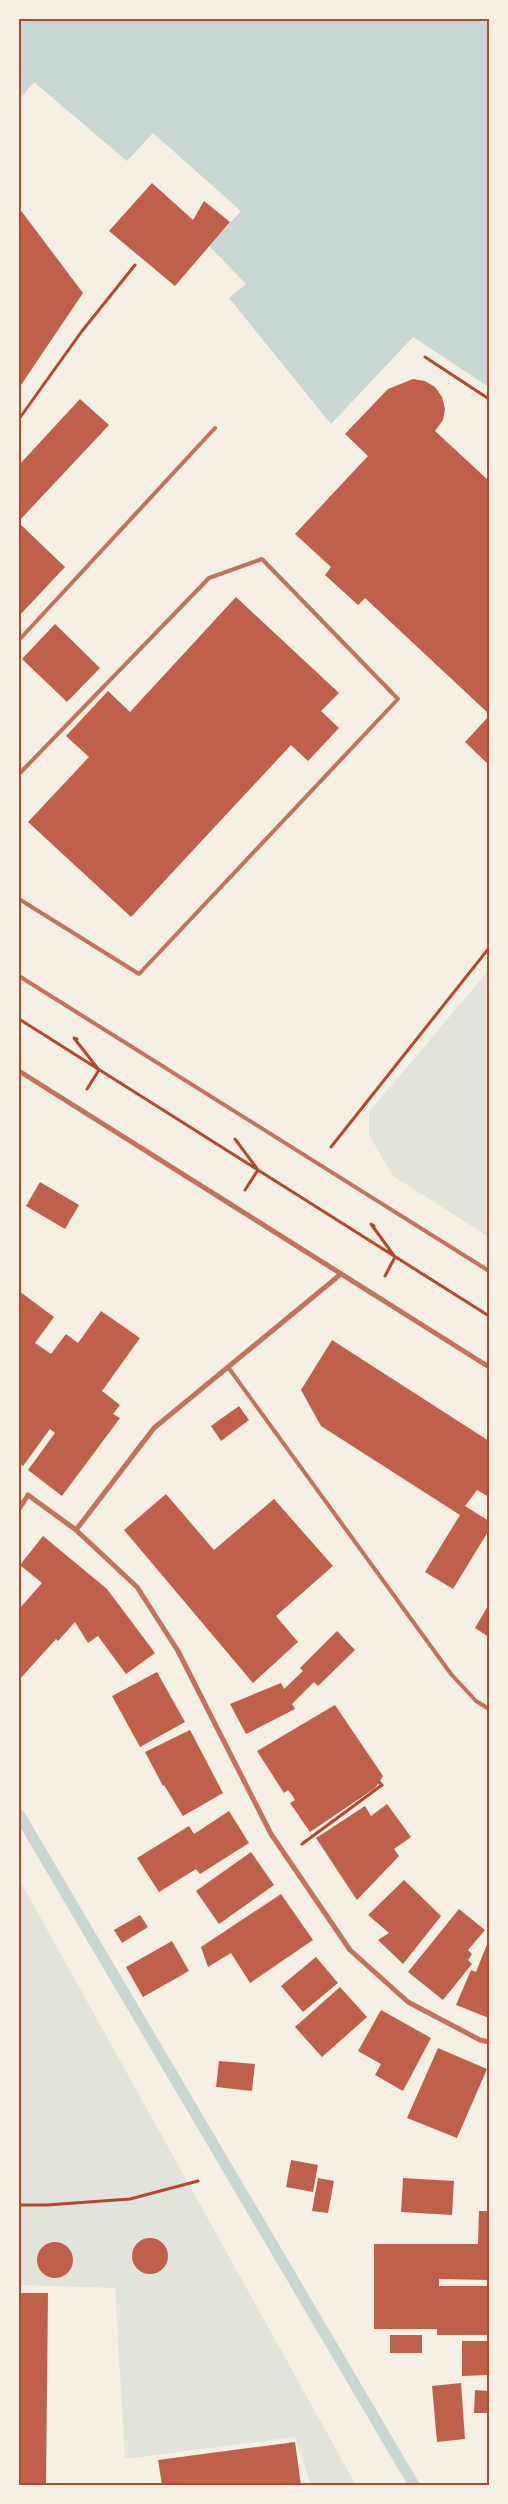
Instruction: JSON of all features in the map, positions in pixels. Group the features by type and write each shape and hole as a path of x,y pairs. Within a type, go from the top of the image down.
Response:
{"street":[{"path":"19,1071 489,1367"},
{"path":"76,1530 154,1428 341,1274"},
{"path":"19,1509 28,1495 76,1530 136,1587 178,1651 271,1834 350,1950 408,2002 480,2040 489,2042"}],"lane":[{"path":"19,640 215,428"},
{"path":"19,774 209,578 262,559 398,699 139,974 19,899"},
{"path":"19,976 489,1271"},
{"path":"228,1368 451,1674 476,1701 489,1709"}],"path":[{"path":"19,419 82,331 135,265"},
{"path":"425,356 489,399"},
{"path":"318,1164 489,948"},
{"path":"19,1019 489,1316"},
{"path":"83,1042 74,1038 99,1070"},
{"path":"92,1080 99,1070"},
{"path":"242,1142 233,1138 258,1170"},
{"path":"251,1182 258,1170"},
{"path":"379,1229 371,1224 395,1257"},
{"path":"390,1267 395,1257"},
{"path":"313,1835 382,1785 379,1782"},
{"path":"19,2205 47,2205 130,2199 198,2181"}],"shaded area":[{"path":"19,19 489,19 489,387 413,337 331,424 229,298 246,284 209,246 241,211 153,133 127,161 34,82 19,100"},
{"path":"489,970 489,1237 393,1176 369,1135 369,1112"},
{"path":"19,1879 356,2485 311,2485 295,2437 125,2459 115,2288 19,2285"}],"building":[{"path":"152,183 193,220 204,201 230,222 175,286 109,231"},
{"path":"19,208 83,293 19,388"},
{"path":"413,379 425,381 435,387 442,397 445,409 443,420 435,431 489,481 489,714 365,598 358,605 325,575 331,567 295,534 368,456 345,434 388,389"},
{"path":"80,399 109,425 19,521 19,465"},
{"path":"19,523 65,567 19,616"},
{"path":"236,597 339,693 321,711 339,728 308,761 291,745 131,917 28,822 89,757 66,736 108,691 130,712"},
{"path":"55,624 100,668 67,702 22,659"},
{"path":"489,716 489,765 465,742"},
{"path":"40,1182 79,1205 65,1229 26,1206"},
{"path":"19,1291 54,1317 35,1343 51,1354 66,1334 78,1343 101,1311 140,1338 102,1391 120,1405 113,1414 120,1418 62,1496 28,1470 55,1433 50,1429 23,1466 19,1463"},
{"path":"332,1340 489,1441 489,1497 477,1490 465,1506 489,1521 489,1530 453,1589 425,1572 460,1515 321,1426 301,1390"},
{"path":"239,1406 249,1420 221,1441 211,1426"},
{"path":"166,1494 214,1550 274,1499 333,1566 276,1616 298,1642 253,1683 124,1530"},
{"path":"43,1536 107,1589 155,1653 126,1674 98,1636 88,1643 75,1622 58,1641 56,1639 19,1680 19,1607 42,1583 20,1565"},
{"path":"489,1604 489,1637 475,1628"},
{"path":"337,1631 355,1650 318,1686 314,1682 292,1704 295,1709 246,1734 230,1704 281,1683 284,1689 303,1671 300,1668"},
{"path":"157,1672 185,1722 140,1747 112,1696"},
{"path":"335,1705 383,1776 375,1788 310,1832 290,1803 295,1800 292,1795 288,1790 284,1793 257,1751"},
{"path":"190,1730 223,1793 183,1816 163,1786 145,1752"},
{"path":"387,1804 411,1837 394,1849 399,1856 357,1900 316,1838 365,1806 371,1816"},
{"path":"229,1811 249,1843 200,1874 196,1869 159,1892 137,1858 189,1826 194,1834"},
{"path":"251,1852 274,1885 219,1924 196,1891"},
{"path":"404,1880 441,1916 403,1964 378,1940 389,1933 368,1915"},
{"path":"281,1894 313,1940 250,1983 231,1953 208,1967 201,1947"},
{"path":"459,1909 485,1930 468,1950 472,1954 468,1960 472,1964 443,2000 408,1972"},
{"path":"140,1915 148,1927 122,1943 114,1930"},
{"path":"489,1939 489,2018 456,2005 471,1970 476,1972"},
{"path":"172,1941 189,1971 143,1997 126,1967"},
{"path":"316,1957 338,1983 303,2012 281,1986"},
{"path":"340,1987 367,2017 322,2057 295,2027"},
{"path":"381,2010 431,2038 403,2091 375,2075 381,2064 358,2051"},
{"path":"438,2048 487,2069 457,2138 407,2118"},
{"path":"219,2061 255,2064 252,2091 216,2087"},
{"path":"291,2160 318,2165 313,2192 286,2187"},
{"path":"318,2178 334,2181 328,2213 312,2211"},
{"path":"403,2178 454,2181 452,2215 401,2212"},
{"path":"479,2211 489,2211 489,2280 439,2279 439,2286 489,2286 489,2335 437,2335 437,2329 374,2329 374,2244 478,2244"},
{"path":"150,2238 157,2239 163,2243 167,2249 167,2263 163,2269 157,2273 150,2274 143,2273 137,2269 133,2263 132,2256 133,2249 137,2243 143,2239"},
{"path":"55,2242 62,2243 68,2247 72,2253 72,2267 68,2273 62,2277 55,2278 48,2277 42,2273 38,2267 37,2260 38,2253 42,2247 48,2243"},
{"path":"19,2293 48,2293 46,2485 19,2485"},
{"path":"390,2335 422,2335 422,2353 390,2353"},
{"path":"462,2341 487,2341 489,2375 462,2376"},
{"path":"461,2383 465,2439 437,2442 432,2386"},
{"path":"475,2390 489,2391 489,2413 474,2413"},
{"path":"295,2442 301,2485 162,2485 158,2460"}],"waterway":[{"path":"19,1814 414,2485"}]}
